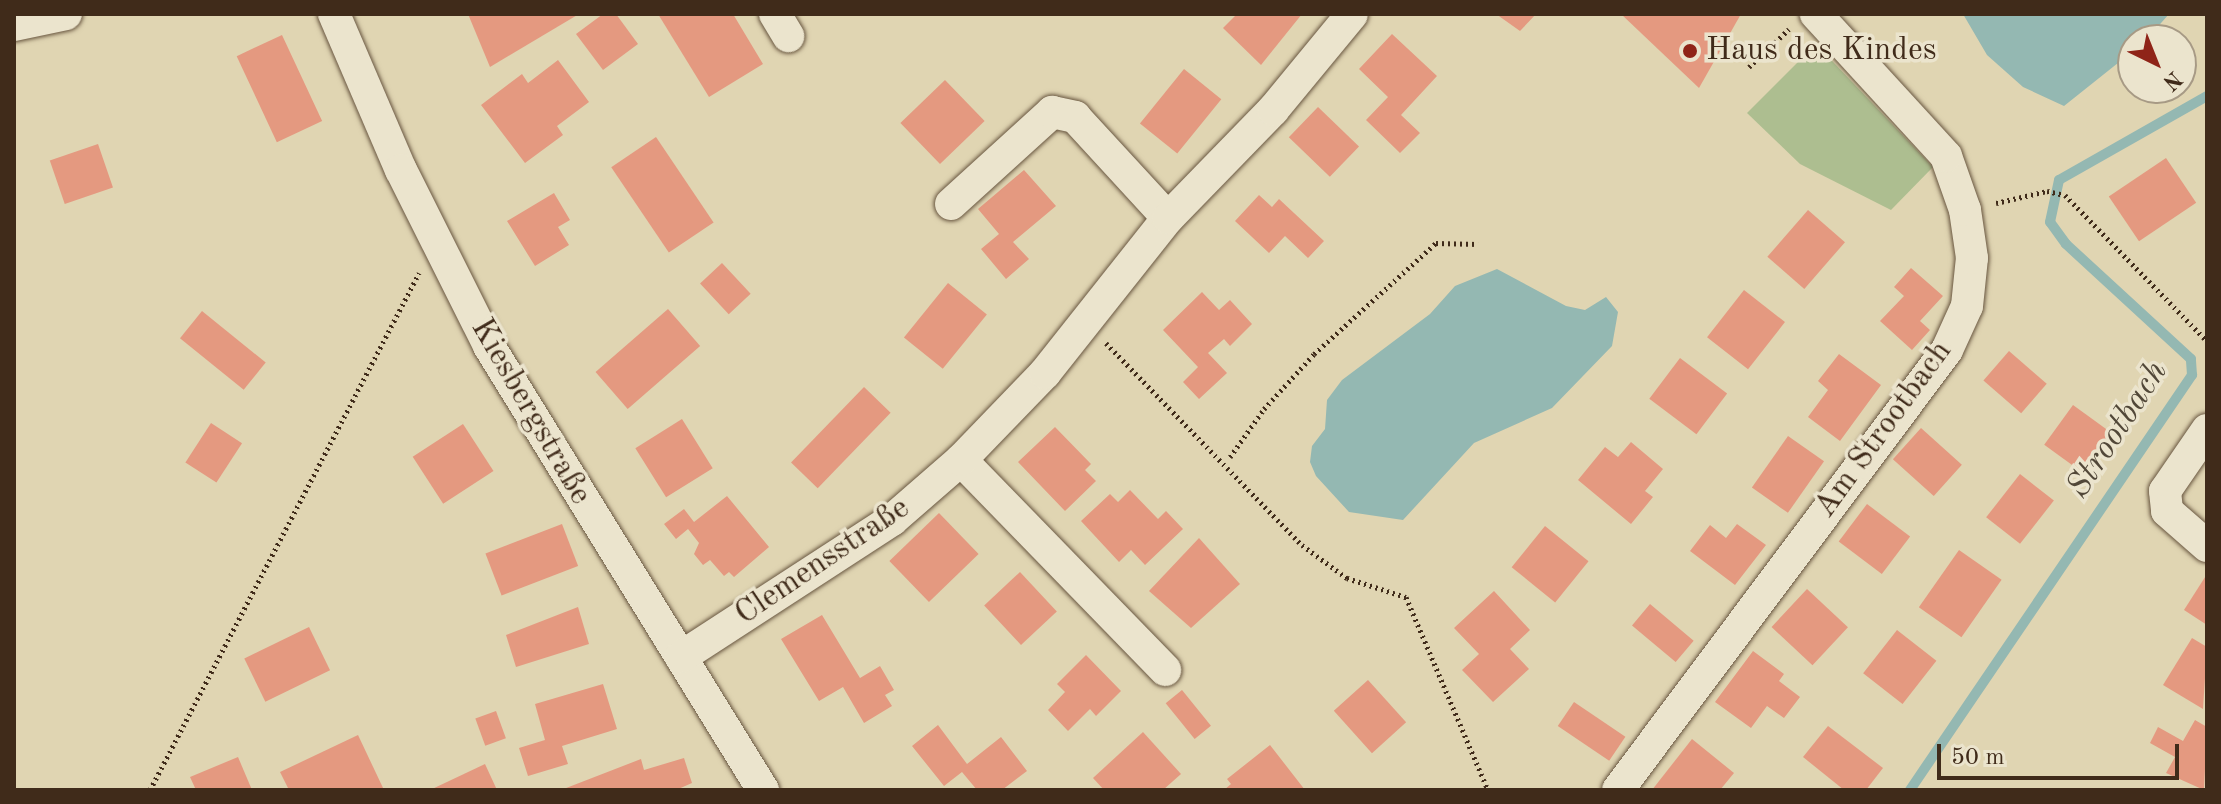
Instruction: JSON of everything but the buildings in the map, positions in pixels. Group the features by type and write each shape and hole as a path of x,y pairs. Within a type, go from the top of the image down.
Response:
{"street":[{"path":"14,25 66,14"},
{"name":"Kiesbergstraße","path":"334,14 435,243 489,346 763,790"},
{"name":"Clemensstraße","path":"681,657 892,520 961,460 1086,322 1168,218 1273,110 1352,14"},
{"name":"Am Strootbach","path":"1618,790 1947,350 1967,306 1972,258 1965,210 1946,156 1804,19"},
{"path":"951,204 1052,112 1075,117 1168,218"},
{"path":"2207,430 2165,491 2167,511 2207,546"},
{"path":"961,460 1165,670"}],"path":[{"path":"1749,67 1804,19"},
{"path":"1965,210 2047,191 2065,195 2207,341"},
{"path":"150,790 435,243"},
{"path":"1230,457 1264,409 1314,354 1436,243 1478,244"},
{"path":"1086,322 1302,545 1347,578 1406,597 1488,790"}],"green space":[{"path":"1816,44 1933,167 1891,210 1800,164 1747,113"}],"water":[{"path":"1963,14 2169,14 2160,24 2117,24 2117,64 2064,106 2023,87 1987,55"},
{"path":"1497,269 1566,306 1585,310 1606,297 1618,312 1612,346 1552,408 1474,443 1403,520 1349,512 1316,476 1310,462 1312,446 1325,429 1327,400 1342,380 1430,314 1455,286"}],"waterway":[{"name":"Strootbach","path":"1910,790 2192,375 2191,359 2066,244 2050,222 2059,180 2207,96"}],"place":[{"name":"Haus des Kindes","path":"1690,51"}]}
